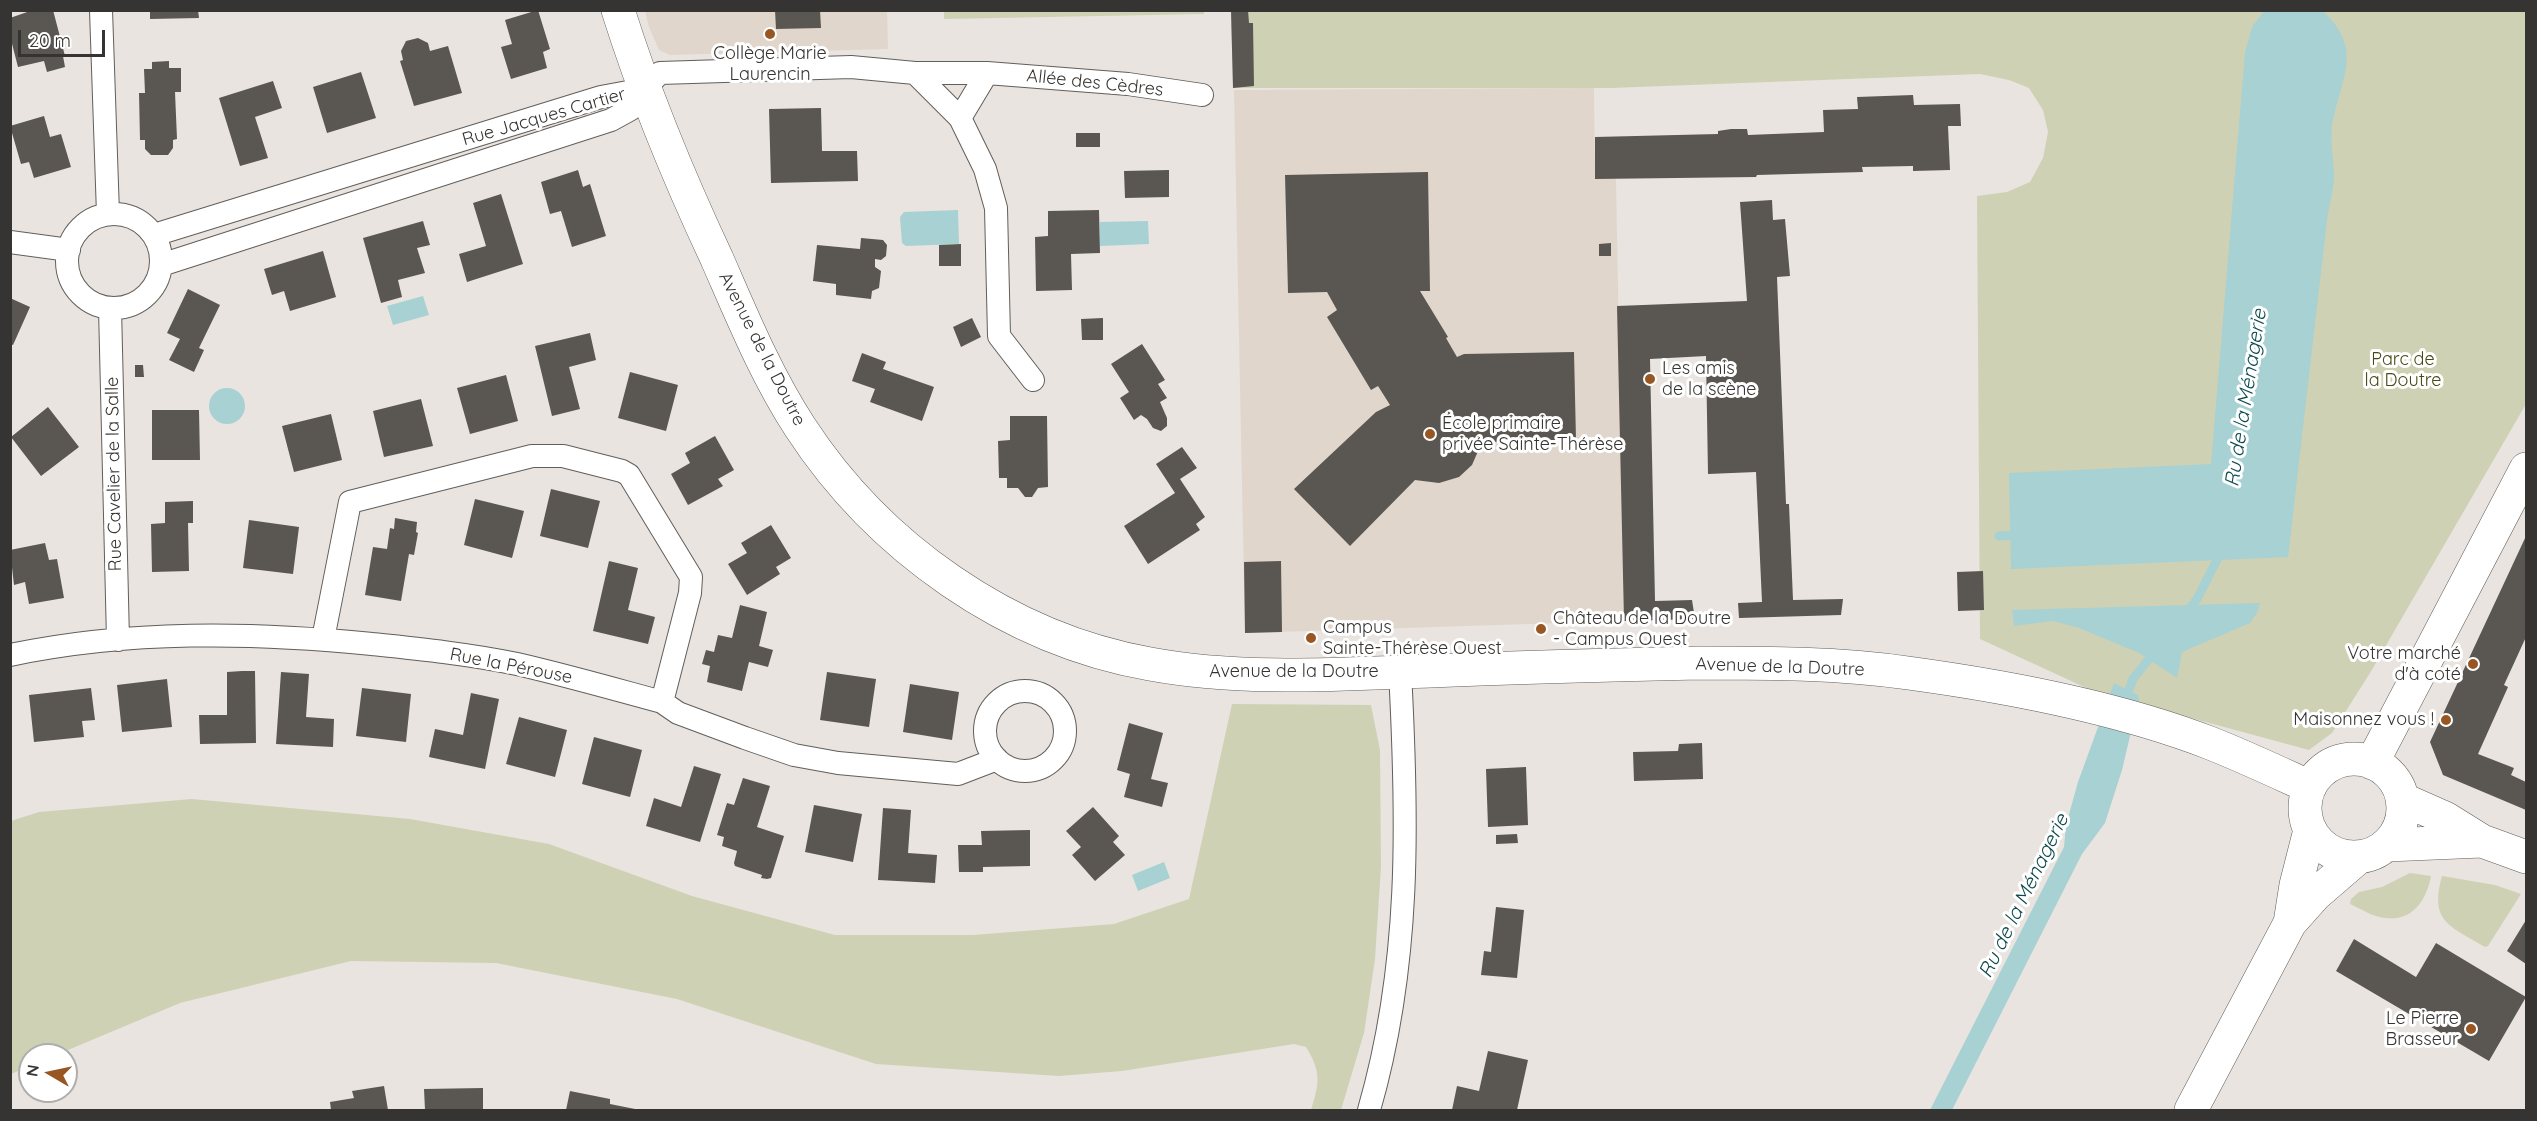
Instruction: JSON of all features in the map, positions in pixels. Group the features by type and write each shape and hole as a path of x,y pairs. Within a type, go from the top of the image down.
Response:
{"main road":[{"name":"Avenue de la Doutre","path":"618,10 644,89 682,183 756,345 785,402 819,454 877,521 923,561 998,609 1035,628 1103,654 1149,664 1239,674 1400,672 1687,663 1810,666 1906,673 2078,705 2155,725 2209,743 2310,787"},
{"path":"2372,763 2526,469"},
{"path":"2191,1110 2290,923 2315,895 2373,851 2398,832 2403,815 2402,799 2397,784 2388,772 2372,763 2345,760 2331,765 2319,774 2310,787 2306,801 2306,816 2310,830 2331,852 2344,856 2373,851 2482,841"},
{"path":"2402,799 2445,818 2482,841 2526,857"},
{"path":"2290,923 2296,885 2310,830"}],"street":[{"path":"100,10 108,214"},
{"name":"Allée des Cèdres","path":"644,89 660,73 851,67 915,73 987,73 1128,84 1202,95"},
{"path":"915,73 960,118 985,169 996,208 999,336 1033,380"},
{"path":"960,118 987,73"},
{"name":"Rue Jacques Cartier","path":"153,235 601,97 644,89"},
{"name":"Rue Jacques Cartier","path":"160,265 611,120 631,109 644,89"},
{"path":"108,214 121,214 145,225 153,235 160,249 157,279 149,292 138,301 110,308 94,303 81,294 72,281 67,266 69,249 82,226 94,218 108,214"},
{"path":"10,242 69,249"},
{"name":"Rue Cavelier de la Salle","path":"110,308 118,640"},
{"path":"323,639 350,502 532,456 563,456 622,471 629,475 691,577 684,617 662,702"},
{"name":"Rue la Pérouse","path":"10,655 118,640 224,634 323,639 421,649 515,664 662,702 678,712 794,755 838,763 958,774 997,759"},
{"path":"1369,1110 1393,1004 1402,944 1407,830 1400,672"}],"shaded area":[{"name":"Collège Marie Laurencin","path":"645,11 887,11 888,49 670,55 659,50"},
{"name":"École primaire privée Sainte-Thérèse","path":"1594,88 1595,178 1616,178 1624,621 1245,633 1234,90"}],"green space":[{"path":"1204,10 1204,14 944,19 944,11"},
{"name":"Parc de la Doutre","path":"1231,11 2526,11 2526,404 2370,673 2332,733 2309,750 2095,692 1980,639 1977,196 2007,192 2030,182 2043,158 2048,132 2043,110 2029,88 2009,80 1980,74 1611,88 1233,88"},
{"path":"1232,704 1371,705 1380,750 1381,867 1375,959 1364,1033 1341,1110 1311,1110 1316,1092 1317,1071 1306,1047 1294,1044 1122,1071 1059,1076 876,1064 677,999 496,963 351,961 180,1003 78,1046 78,1043 18,1043 18,1071 11,1074 11,821 39,812 192,799 410,819 549,844 692,896 835,935 973,935 1114,924 1189,899"},
{"path":"2410,873 2431,876 2426,893 2411,913 2395,918 2381,917 2350,904 2351,899 2359,892 2382,887"},
{"path":"2442,876 2495,885 2521,894 2488,946 2485,947 2462,934 2446,921 2438,904"}],"water":[{"path":"2264,11 2323,11 2344,40 2347,53 2344,80 2332,127 2333,184 2288,557 2011,569 2009,473 2211,464 2245,52 2252,27"},
{"path":"958,210 959,244 906,246 902,243 900,217 904,212"},
{"path":"1148,221 1149,244 1100,246 1100,222"},
{"path":"423,296 429,315 393,325 387,306"},
{"path":"227,388 240,393 245,406 240,419 227,424 214,419 209,406 214,393"},
{"path":"2260,603 2250,623 2182,652 2177,678 2139,653 2079,628 2053,621 2014,626 2012,610"},
{"path":"2114,683 2138,695 2139,698 2122,770 2105,823 2082,854 1952,1110 1930,1110 2064,847 2066,825 2078,782"},
{"path":"1164,862 1170,878 1138,891 1132,875"}],"building":[{"path":"33,10 53,10 65,56 63,56 65,67 47,72 44,61 18,67 10,36 10,18"},
{"path":"150,10 198,10 199,18 150,19"},
{"path":"538,10 550,49 543,52 547,68 511,79 501,47 512,44 505,20"},
{"path":"775,10 820,10 821,28 776,29"},
{"path":"1231,10 1248,10 1249,23 1253,23 1254,86 1233,88"},
{"path":"418,38 428,43 430,51 448,46 462,93 414,106 400,61 403,60 401,51 406,41"},
{"path":"169,61 169,68 181,68 181,92 175,92 177,139 173,140 173,148 168,155 151,155 145,149 145,140 140,140 139,93 145,93 144,69 152,69 152,62"},
{"path":"361,72 376,118 327,133 313,87"},
{"path":"273,81 282,108 255,117 268,158 240,166 219,98"},
{"path":"1913,95 1914,105 1960,104 1961,126 1948,126 1950,170 1913,171 1913,166 1862,167 1863,172 1757,175 1756,177 1595,179 1595,137 1718,134 1718,131 1731,129 1747,129 1748,135 1824,132 1823,110 1858,109 1857,97"},
{"path":"821,108 822,151 857,151 858,181 771,183 769,109"},
{"path":"44,116 50,137 61,134 71,167 34,178 29,162 21,164 10,126"},
{"path":"1076,133 1100,133 1100,147 1076,147"},
{"path":"578,170 583,187 590,184 606,236 572,247 561,211 550,214 541,182"},
{"path":"1169,170 1169,197 1125,198 1124,171"},
{"path":"1428,172 1430,291 1420,291 1448,337 1446,338 1457,357 1464,354 1574,352 1576,440 1482,442 1472,465 1459,477 1439,483 1415,480 1350,546 1294,489 1376,412 1390,405 1378,386 1371,390 1327,317 1337,310 1327,292 1288,293 1285,175"},
{"path":"501,194 523,264 467,282 459,254 486,246 473,203"},
{"path":"1772,200 1773,220 1785,219 1790,276 1777,277 1786,504 1789,504 1793,600 1843,599 1841,615 1739,618 1738,603 1762,602 1756,472 1708,474 1706,356 1650,359 1655,601 1692,600 1695,619 1624,621 1617,306 1747,301 1740,202"},
{"path":"1099,210 1100,253 1071,254 1072,290 1036,291 1035,237 1048,236 1048,211"},
{"path":"423,221 430,245 417,248 425,273 398,280 402,297 381,303 363,238"},
{"path":"861,238 883,240 887,245 886,256 881,260 875,259 875,267 881,271 879,288 872,291 871,299 836,295 836,284 813,281 817,245 860,249"},
{"path":"1611,243 1611,256 1599,256 1599,244"},
{"path":"961,244 961,266 939,266 939,245"},
{"path":"323,251 336,297 290,311 284,291 272,295 264,269"},
{"path":"188,289 220,305 199,348 204,350 194,372 169,360 180,339 167,333"},
{"path":"10,298 30,307 13,345 10,344"},
{"path":"972,318 981,337 961,347 953,327"},
{"path":"1103,318 1103,340 1082,340 1081,319"},
{"path":"590,333 596,360 569,367 580,409 552,416 535,346"},
{"path":"1142,344 1165,380 1158,384 1167,398 1160,402 1167,418 1167,426 1161,431 1153,428 1141,415 1134,420 1120,398 1129,392 1111,364"},
{"path":"862,353 886,362 883,369 934,387 922,421 870,402 875,389 852,381"},
{"path":"135,365 143,365 144,377 135,377"},
{"path":"630,372 678,385 666,431 618,418"},
{"path":"506,375 518,421 470,434 457,388"},
{"path":"421,399 433,446 384,457 373,411"},
{"path":"48,407 79,447 41,476 11,437"},
{"path":"152,410 199,410 200,460 152,460"},
{"path":"331,414 342,460 294,472 282,426"},
{"path":"1010,416 1047,416 1048,487 1038,488 1032,497 1025,497 1018,488 1007,488 1007,478 999,478 998,441 1010,440"},
{"path":"715,436 734,470 718,479 723,486 688,505 671,474 690,463 685,453"},
{"path":"1182,447 1197,468 1180,479 1205,517 1196,524 1200,530 1148,564 1124,526 1175,493 1156,464"},
{"path":"551,489 600,501 588,548 540,536"},
{"path":"475,499 524,511 512,558 464,545"},
{"path":"193,501 193,523 188,523 189,571 152,572 151,524 165,523 165,502"},
{"path":"395,518 417,522 416,532 418,533 414,555 409,554 401,601 365,595 373,547 387,549 390,528 394,529"},
{"path":"249,520 299,527 293,574 243,568"},
{"path":"771,525 791,558 776,567 780,574 747,595 728,564 747,553 741,543"},
{"path":"2526,536 2526,637 2504,685 2508,687 2478,754 2514,768 2511,775 2526,782 2526,810 2443,775 2430,742"},
{"path":"45,543 49,560 57,559 64,598 29,604 25,582 14,585 10,550"},
{"path":"609,561 638,568 628,610 655,617 648,644 593,631"},
{"path":"1281,561 1282,632 1245,633 1244,562"},
{"path":"1983,571 1984,610 1958,611 1957,572"},
{"path":"740,605 767,612 759,646 773,650 768,667 749,662 742,691 707,682 710,666 702,664 706,650 714,652 718,635 732,638"},
{"path":"255,671 256,743 200,744 199,715 227,715 227,672"},
{"path":"281,672 309,674 306,717 334,719 333,747 276,744"},
{"path":"827,672 876,679 869,727 820,720"},
{"path":"167,679 172,727 122,732 117,685"},
{"path":"910,684 959,692 952,740 903,732"},
{"path":"91,688 95,720 82,721 84,737 34,742 29,695"},
{"path":"362,688 411,694 406,742 356,736"},
{"path":"471,693 499,699 485,769 429,757 435,729 463,735"},
{"path":"519,717 567,730 555,777 506,764"},
{"path":"1129,723 1163,733 1151,779 1168,783 1162,807 1124,797 1130,774 1117,770"},
{"path":"594,737 642,750 630,797 582,784"},
{"path":"1702,743 1703,779 1634,781 1633,752 1678,751 1679,744"},
{"path":"694,766 721,774 700,842 646,826 654,798 681,807"},
{"path":"1526,767 1528,825 1488,827 1486,769"},
{"path":"743,778 770,786 757,827 784,836 771,878 761,878 762,875 735,866 737,851 722,846 724,837 717,835 727,803 734,805"},
{"path":"814,805 862,814 853,862 805,852"},
{"path":"1093,807 1119,836 1113,842 1125,855 1095,881 1072,855 1081,847 1066,831"},
{"path":"883,808 911,810 908,853 937,855 935,883 878,880"},
{"path":"1030,830 1030,866 983,867 983,872 959,872 958,845 982,845 981,831"},
{"path":"1517,834 1518,843 1496,844 1496,835"},
{"path":"1496,907 1524,910 1517,978 1481,975 1484,951 1491,952"},
{"path":"2526,920 2526,964 2507,951"},
{"name":"Le Pierre Brasseur","path":"2354,939 2416,977 2436,943 2526,997 2489,1061 2336,971"},
{"path":"1488,1051 1528,1060 1517,1110 1452,1110 1457,1086 1479,1091"},
{"path":"384,1086 388,1110 331,1110 330,1102 354,1098 352,1091"},
{"path":"483,1088 483,1110 425,1110 424,1089"},
{"path":"570,1091 610,1099 610,1104 635,1110 566,1110"}],"waterway":[{"path":"1999,536 2021,535"},
{"name":"Ru de la Ménagerie","path":"2187,612 2197,599 2221,552"},
{"name":"Ru de la Ménagerie","path":"2125,700 2133,679 2155,651"}],"place":[{"name":"Collège Marie Laurencin","path":"770,34"},
{"name":"Les amis de la scène","path":"1650,379"},
{"name":"École primaire privée Sainte-Thérèse","path":"1430,434"},
{"name":"Château de la Doutre - Campus Ouest","path":"1541,629"},
{"name":"Campus Sainte-Thérèse Ouest","path":"1311,638"},
{"name":"Votre marché d'à coté","path":"2473,664"},
{"name":"Maisonnez vous !","path":"2446,720"},
{"name":"Le Pierre Brasseur","path":"2471,1029"}]}
